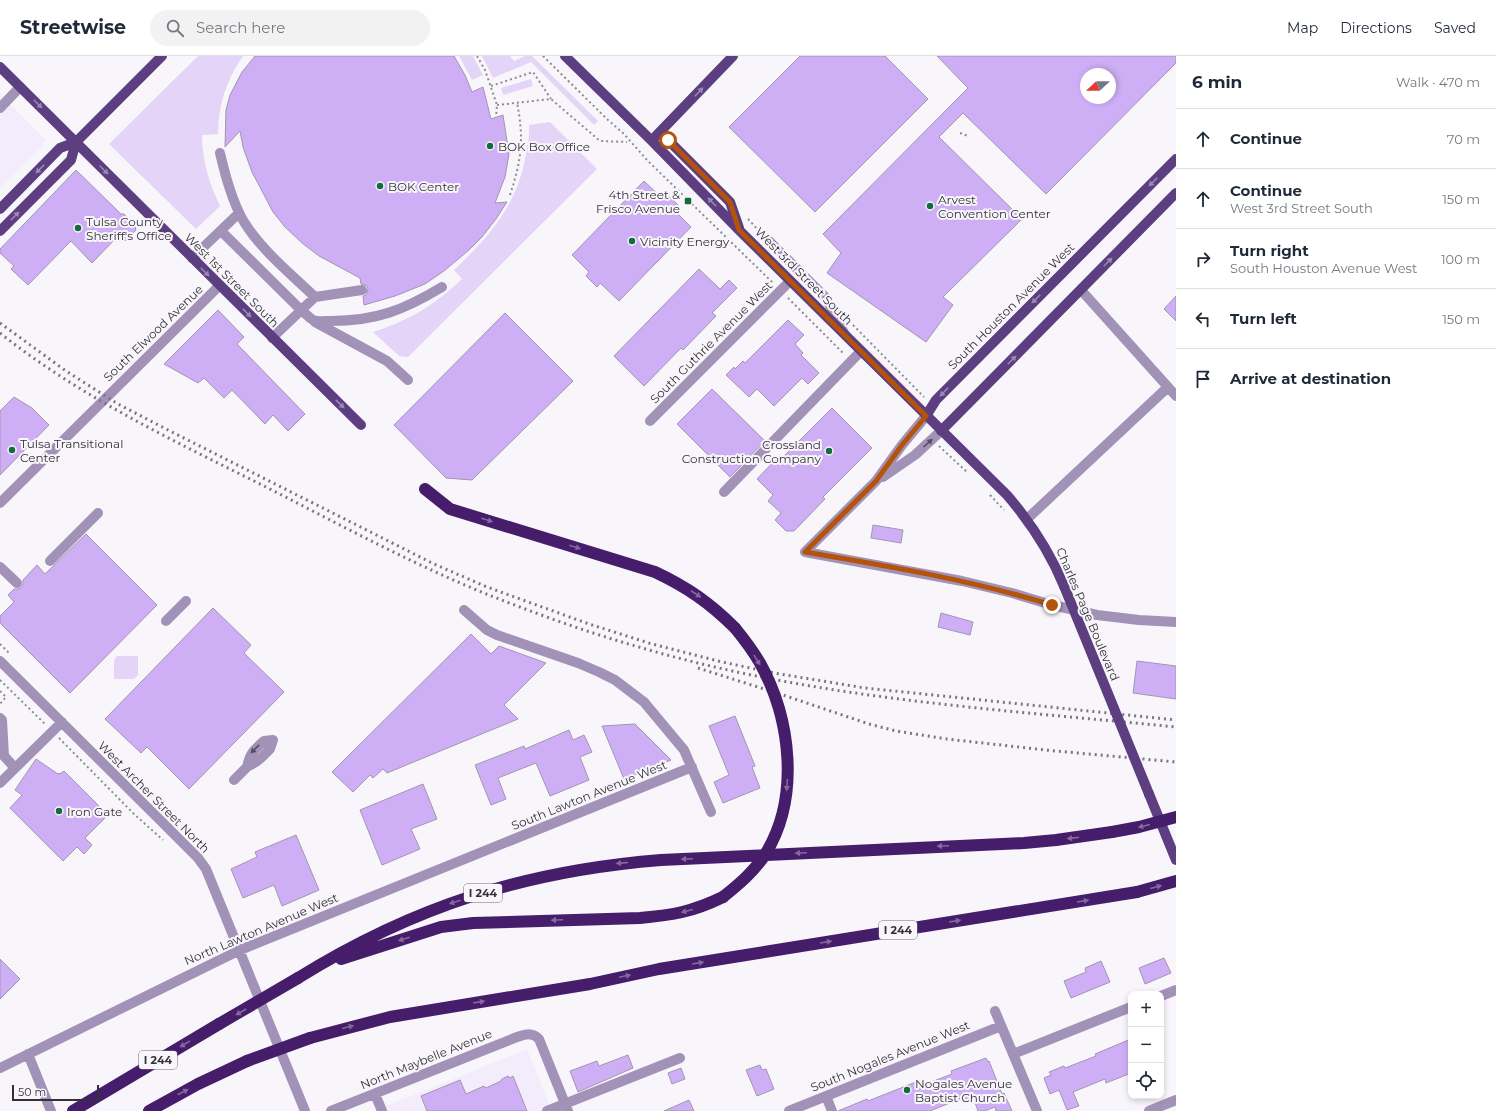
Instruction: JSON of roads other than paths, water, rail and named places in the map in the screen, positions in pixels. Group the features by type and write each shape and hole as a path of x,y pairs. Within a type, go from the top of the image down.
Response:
{"highway":[{"path":"317,966 441,927 473,923 632,918 660,916 693,910 723,897 750,873 765,854 781,818 787,781 787,759 784,731 779,709 760,663 735,628 718,611 699,596 655,572 450,508 425,489"},
{"name":"I 244","path":"73,1111 317,966 378,933 449,904 525,880 584,868 661,860 1024,843 1056,840 1139,827 1176,817"},
{"name":"I 244","path":"149,1111 198,1084 247,1061 310,1038 390,1017 590,984 659,969 1137,892 1176,882"}],"main road":[{"path":"0,209 60,148 76,142 162,56"},
{"name":"West 3rd Street South","path":"565,56 652,141 941,431"},
{"path":"652,141 733,56"},
{"name":"West 1st Street South","path":"0,67 219,286 361,425"},
{"path":"660,132 730,202 739,230"},
{"path":"0,231 71,160 76,142"},
{"name":"South Houston Avenue West","path":"926,416 936,400 1176,159"},
{"name":"South Houston Avenue West","path":"941,431 1176,193"},
{"name":"Charles Page Boulevard","path":"941,431 1007,495 1026,519 1047,550 1064,586 1176,860"}],"street":[{"path":"0,108 20,87"},
{"path":"220,153 239,213 247,228 261,245 315,297"},
{"path":"192,258 239,213"},
{"path":"221,231 314,321 387,361 408,380"},
{"name":"West 3rd Street South","path":"768,240 826,298 846,336"},
{"name":"South Guthrie Avenue West","path":"650,421 790,281"},
{"name":"South Elwood Avenue","path":"0,503 219,286"},
{"path":"314,321 369,318 394,312 417,302 442,287"},
{"path":"272,338 315,297 362,290"},
{"path":"1081,290 1176,396"},
{"path":"724,492 861,351"},
{"path":"1026,519 1168,387"},
{"name":"South Houston Avenue West","path":"926,416 902,445 876,481 805,552 962,581 1012,593 1052,605 1097,615 1139,620 1173,621"},
{"name":"South Houston Avenue West","path":"876,481 915,455 941,431"},
{"path":"50,561 98,513"},
{"path":"0,567 17,583"},
{"path":"166,621 186,602"},
{"path":"464,610 487,630 496,635 578,663 615,680 644,702 684,750 711,812"},
{"name":"West Archer Street North","path":"0,661 198,858 206,868 304,1111"},
{"path":"0,718 2,720 4,756 15,768"},
{"path":"0,783 62,722"},
{"path":"234,780 247,767"},
{"name":"South Lawton Avenue West","path":"495,847 692,767"},
{"name":"North Lawton Avenue West","path":"0,1068 240,950 495,847"},
{"path":"1164,995 1176,990"},
{"path":"1013,1054 1128,1009"},
{"path":"995,1012 1037,1111"},
{"name":"South Nogales Avenue West","path":"789,1111 1001,1026"},
{"name":"North Maybelle Avenue","path":"331,1111 525,1034 532,1034 536,1036 540,1042 566,1107"},
{"path":"28,1054 51,1111"},
{"path":"546,1111 566,1107 680,1058"},
{"path":"375,1094 382,1111"},
{"path":"826,1096 832,1111"},
{"path":"1149,1111 1176,1100"}],"railway":[{"path":"0,323 66,371 118,404 168,430 434,564 487,587 589,624 652,644 722,662 774,673 865,688 1176,720"},
{"path":"0,333 30,356 62,377 160,434 428,568 484,593 580,629 705,665 771,679 905,700 1176,727"},
{"path":"698,668 869,724 896,731 947,739 1045,750 1176,762"}],"place":[{"name":"BOK Box Office","path":"490,146"},
{"name":"BOK Center","path":"380,186"},
{"name":"4th Street & Frisco Avenue","path":"688,201"},
{"name":"Arvest Convention Center","path":"930,206"},
{"name":"Tulsa County Sheriff's Office","path":"78,228"},
{"name":"Vicinity Energy","path":"632,241"},
{"name":"Tulsa Transitional Center","path":"12,450"},
{"name":"Crossland Construction Company","path":"829,451"},
{"name":"Iron Gate","path":"59,811"},
{"name":"Nogales Avenue Baptist Church","path":"907,1090"}]}
